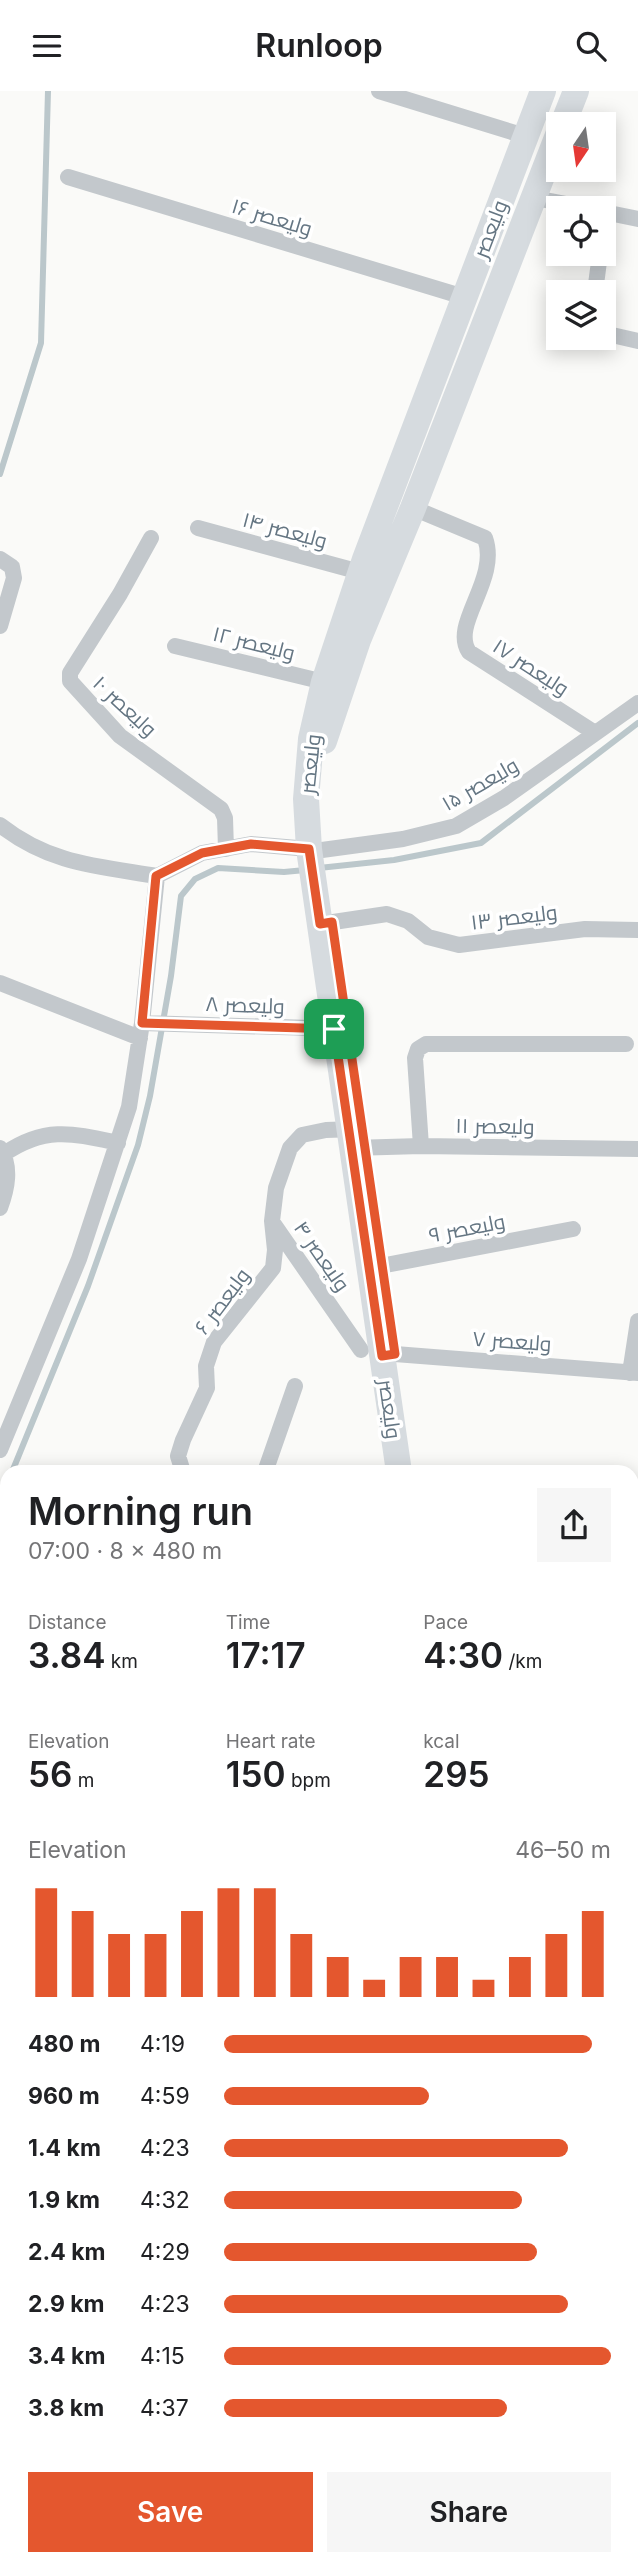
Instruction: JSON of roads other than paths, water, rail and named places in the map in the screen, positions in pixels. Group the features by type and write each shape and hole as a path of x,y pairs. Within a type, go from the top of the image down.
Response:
{"main road":[{"name":"ولیعصر","path":"398,1465 379,1353 376,1268 306,799 311,739 324,681 360,572 542,91"},
{"path":"568,112 576,91"},
{"name":"ولیعصر","path":"317,862 318,800 323,743 358,640 413,508 546,168"},
{"name":"ولیعصر","path":"379,1353 410,1465"}],"street":[{"path":"379,91 525,137"},
{"name":"ولیعصر ۱۶","path":"68,177 464,297"},
{"path":"535,198 546,200"},
{"path":"616,217 638,219"},
{"path":"616,336 638,341"},
{"name":"ولیعصر ۱۷","path":"413,508 485,538 489,554 488,567 464,631 464,645 469,652 595,733"},
{"name":"ولیعصر ۱۴","path":"198,528 360,572"},
{"name":"ولیعصر ۱۰","path":"151,538 120,594 70,673 70,681 120,736 221,809 225,818 226,849"},
{"path":"0,559 12,567 14,578 0,626"},
{"name":"ولیعصر ۱۲","path":"175,646 324,681"},
{"name":"ولیعصر ۱۵","path":"317,862 456,826 504,798 638,703"},
{"path":"0,825 22,842 75,863 156,876 202,853 251,844 317,862"},
{"path":"0,1451 79,1259 129,1107 144,1028 156,876"},
{"name":"ولیعصر ۱۳","path":"326,923 387,914 408,921 428,937 459,945 585,929 638,930"},
{"name":"ولیعصر ۸","path":"0,983 144,1028 176,1024 340,1029"},
{"path":"421,1146 415,1058 418,1049 426,1044 626,1044"},
{"name":"ولیعصر ۶","path":"181,1465 178,1457 183,1440 207,1388 206,1366 214,1342 273,1268 275,1250 272,1221 276,1188 290,1148 302,1135 327,1130 357,1138"},
{"path":"0,1208 9,1184 2,1151 25,1140 72,1133 118,1143"},
{"name":"ولیعصر ۱۱","path":"357,1138 421,1146 638,1149"},
{"name":"ولیعصر ۴","path":"272,1221 379,1353"},
{"name":"ولیعصر ۹","path":"376,1268 572,1229"},
{"path":"634,1373 638,1321"},
{"name":"ولیعصر ۷","path":"379,1353 634,1373"},
{"path":"267,1465 295,1386"}],"waterway":[{"path":"0,474 41,343 48,91"},
{"path":"319,868 394,860 481,843 638,723"},
{"path":"15,1465 88,1286 138,1145 150,1096 171,976 181,896 195,879 218,868 284,872 305,870"}]}
